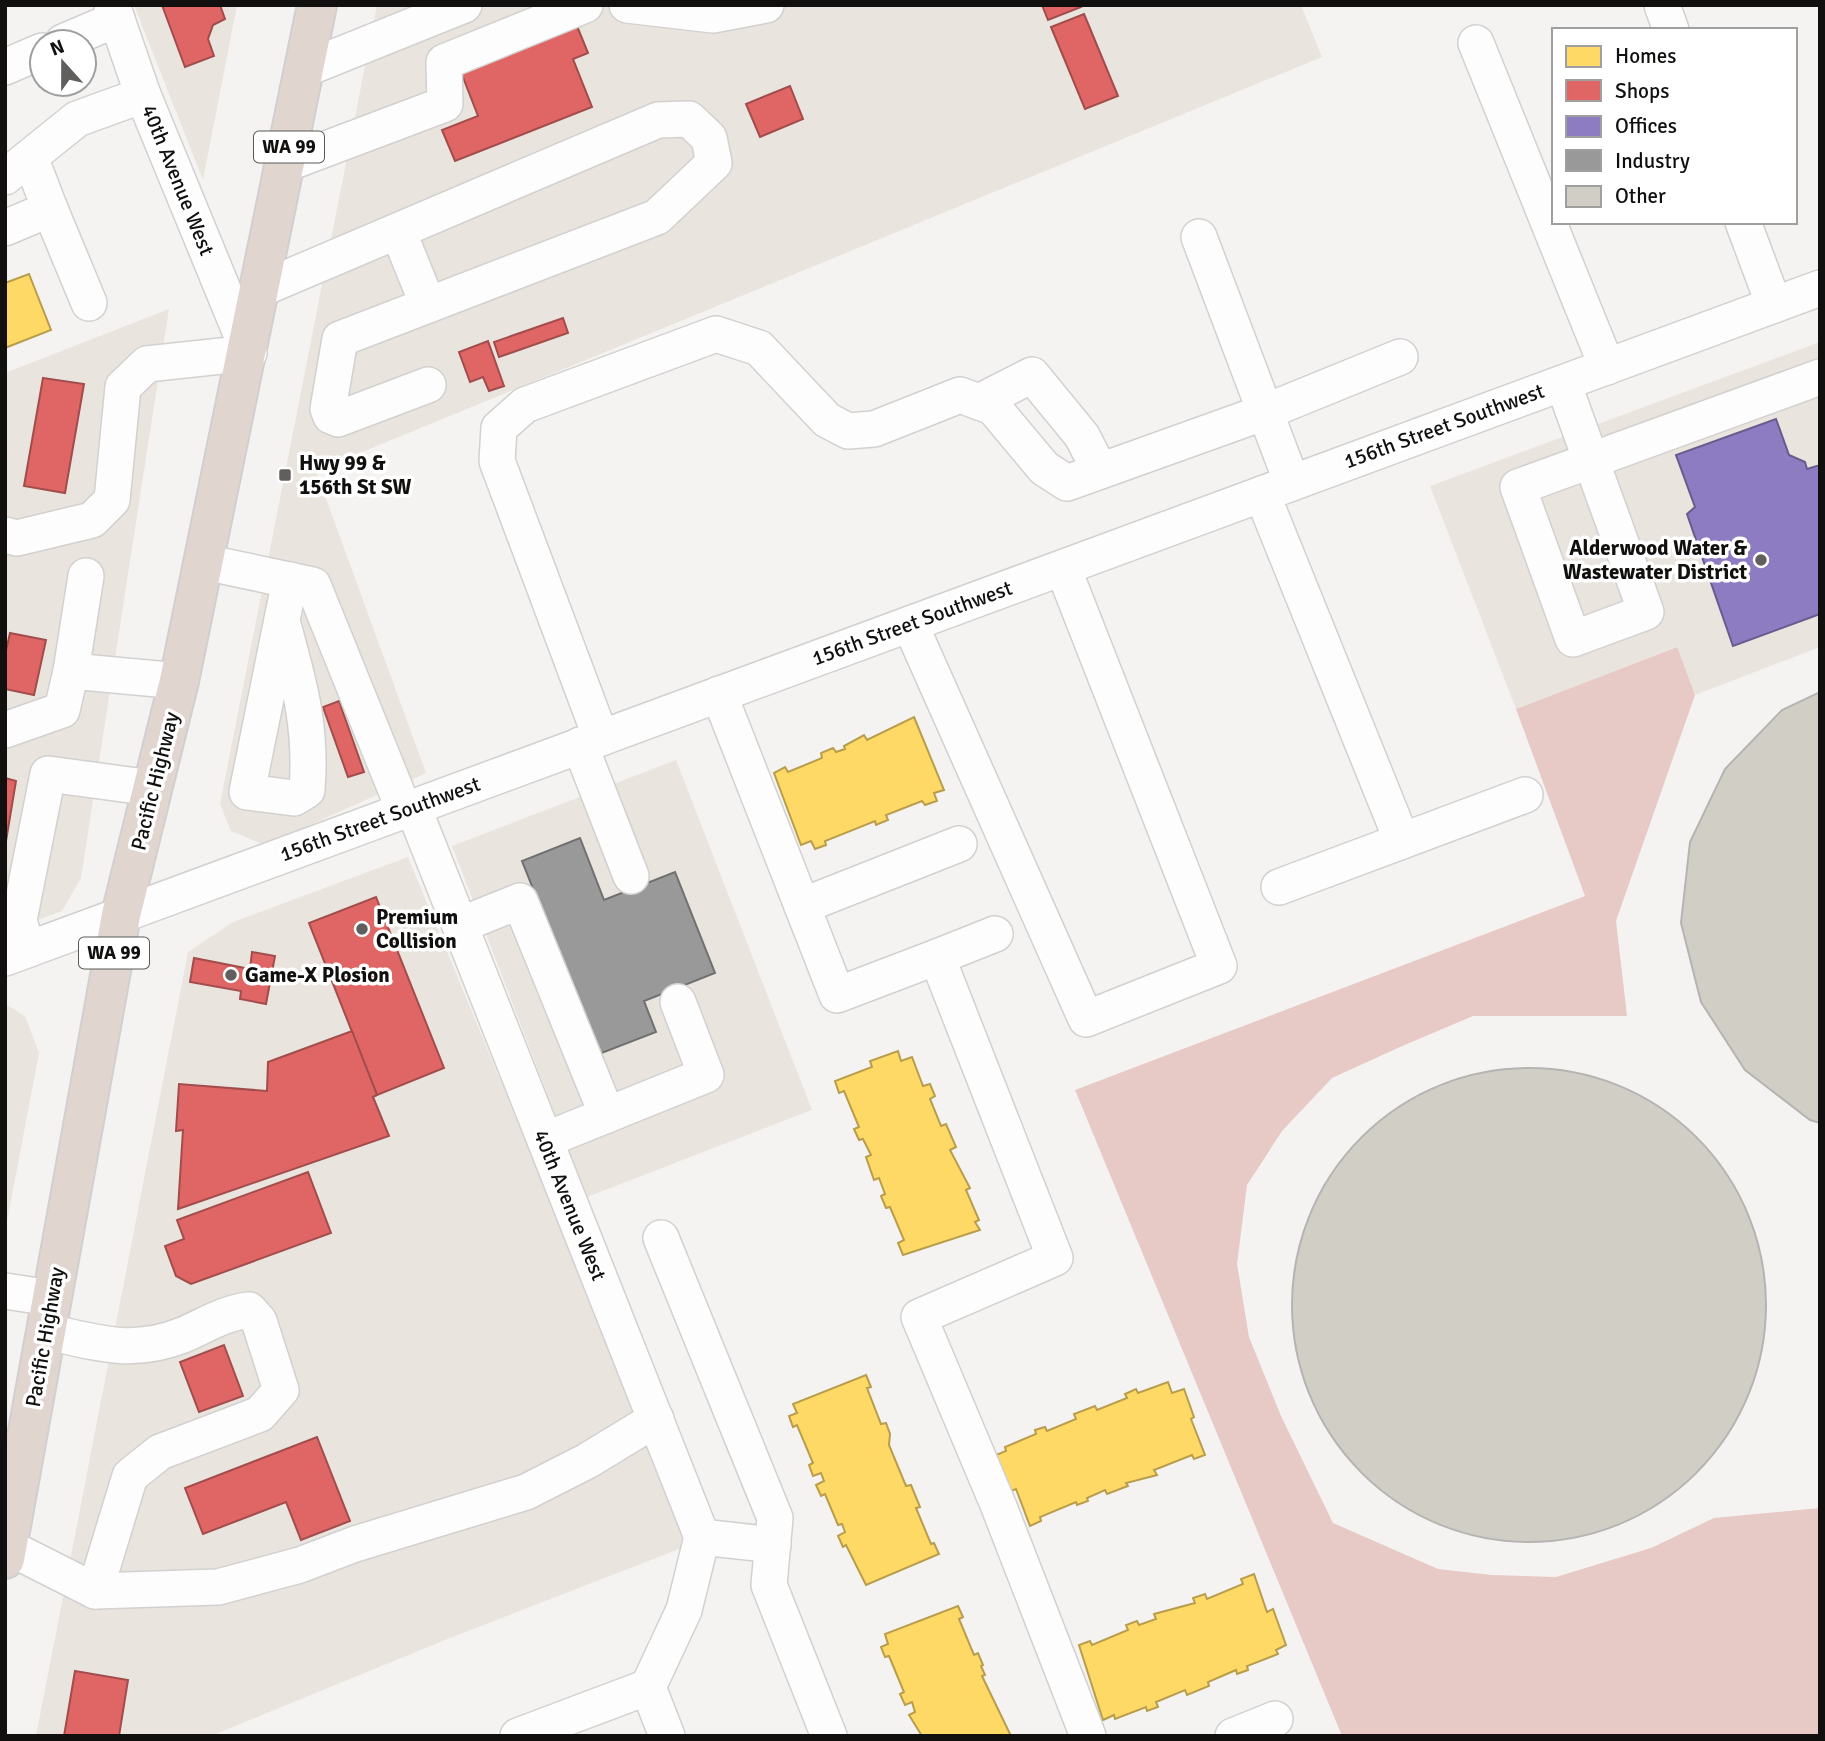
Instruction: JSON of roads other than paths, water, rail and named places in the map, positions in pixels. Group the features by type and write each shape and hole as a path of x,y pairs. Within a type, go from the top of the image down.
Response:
{"highway":[{"name":"Pacific Highway","path":"7,1553 121,915 179,681 317,5"}],"street":[{"path":"305,69 464,5"},
{"path":"286,164 445,104 444,62 585,5"},
{"path":"627,5 713,15 766,5"},
{"path":"1662,5 1670,28"},
{"path":"87,28 115,12"},
{"name":"40th Avenue West","path":"115,12 143,95 248,353"},
{"path":"1476,43 1607,367"},
{"path":"5,67 28,57"},
{"path":"89,303 51,209 18,167 77,119 143,95"},
{"path":"261,289 658,120 689,119 709,139 714,163 657,217 340,339 328,409 331,416 338,419 428,385"},
{"path":"5,228 51,209"},
{"path":"1744,224 1774,305"},
{"path":"398,231 428,305"},
{"path":"1199,237 1265,412 1277,488 1402,841"},
{"name":"156th Street Southwest","path":"16,954 1820,288"},
{"path":"631,876 591,741 497,461 499,428 525,404 716,334 759,348 827,420 848,431 874,429 960,394 993,407 1044,468 1067,483 1265,412 1400,357"},
{"path":"5,535 17,538 92,520 112,500 123,387 146,365 248,353"},
{"path":"979,402 1032,375 1082,436 1100,471"},
{"path":"1563,383 1591,459 1646,612 1573,639 1518,487 1591,459 1820,377"},
{"path":"204,562 290,580 282,621"},
{"path":"910,624 1086,1019 1219,967 1063,568"},
{"path":"5,730 62,710 86,576"},
{"name":"40th Avenue West","path":"290,580 313,584 460,925 702,1537"},
{"path":"71,671 179,681"},
{"path":"719,694 837,995 995,934"},
{"path":"16,954 19,920 48,774 152,788"},
{"path":"1279,887 1525,795"},
{"path":"802,906 959,844"},
{"path":"460,925 520,901 607,1115"},
{"path":"937,957 1055,1258 919,1318 999,1507 1088,1736"},
{"path":"545,1140 706,1075 678,1002"},
{"path":"662,1238 775,1518 769,1585 829,1736"},
{"path":"5,1291 114,1347 142,1346 182,1335 230,1312 249,1310 259,1321 281,1390 260,1414 160,1452 130,1476 95,1591"},
{"path":"7,1553 95,1591 218,1587 300,1565 355,1544 526,1492 587,1461 656,1419"},
{"path":"518,1736 648,1687 684,1609 702,1537 773,1545"},
{"path":"648,1687 667,1736"},
{"path":"1233,1736 1275,1719"}],"place":[{"name":"Hwy 99 & 156th St SW","path":"285,475"},
{"name":"Alderwood Water & Wastewater District","path":"1761,560"},
{"name":"Premium Collision","path":"362,929"},
{"name":"Game-X Plosion","path":"231,975"}]}
